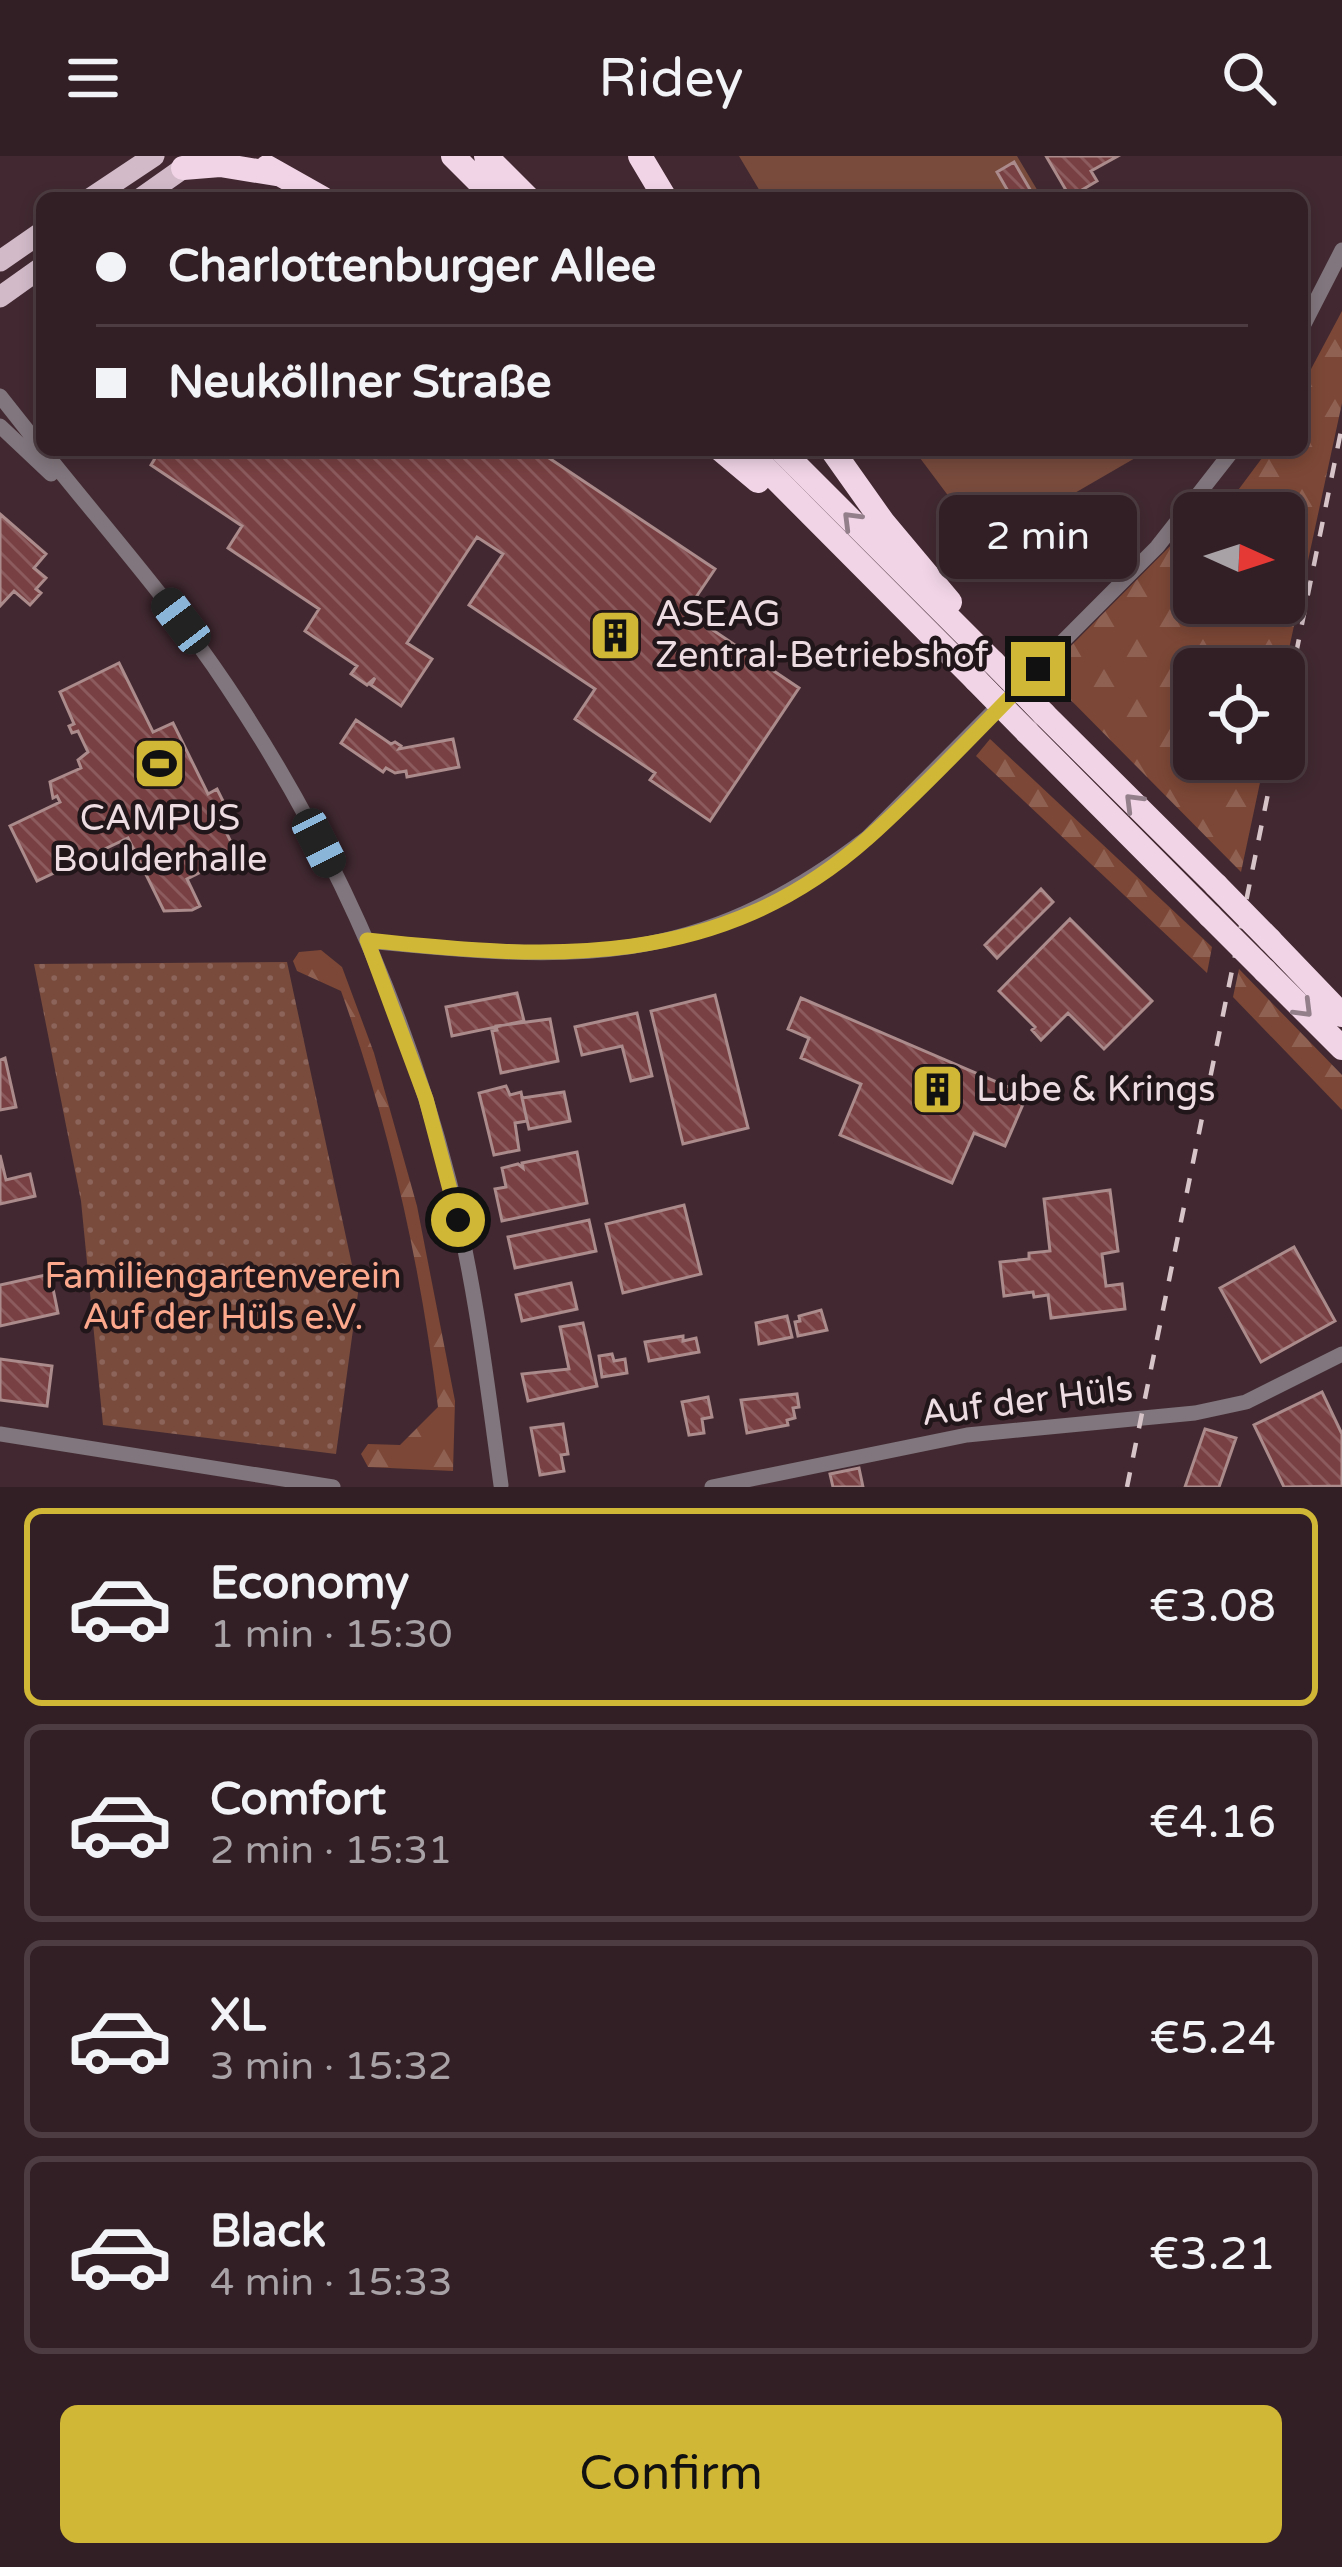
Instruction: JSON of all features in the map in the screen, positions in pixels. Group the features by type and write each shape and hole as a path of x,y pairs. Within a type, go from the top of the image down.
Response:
{"highway":[{"path":"253,156 310,192"},
{"path":"453,156 489,192"},
{"path":"486,156 522,192"},
{"path":"640,156 661,192"},
{"path":"192,162 276,174"},
{"path":"729,456 828,532"},
{"path":"753,456 828,532 985,671"},
{"path":"787,456 1210,916 1342,1048"},
{"path":"836,456 884,522 938,584 985,671"},
{"path":"1035,723 1216,885 1342,1015"}],"main road":[{"path":"100,192 154,156"},
{"path":"150,192 192,162"},
{"path":"0,261 36,236"},
{"path":"0,297 36,271"}],"street":[{"path":"1308,316 1342,250"},
{"path":"0,396 36,442"},
{"path":"0,427 89,508"},
{"path":"47,456 181,621 255,729 367,940 426,1099 450,1183 470,1276 502,1486"},
{"path":"367,940 506,953 608,951 682,937 759,910 830,868 867,838 1157,548 1228,456"},
{"name":"Auf der Hüls","path":"712,1487 967,1435 1195,1413 1246,1402 1342,1354"},
{"path":"0,1434 333,1487"}],"green space":[{"path":"739,156 1017,156 1038,192 760,192"},
{"path":"1342,311 1342,403 1305,575 1305,492 1237,492 1264,456 1308,456 1308,375"},
{"path":"918,456 1139,456 985,545"},
{"path":"1173,543 1173,624 1294,624 1289,648 1173,648 1173,780 1261,780 1241,872 1044,673"},
{"path":"990,739 1212,947 1207,973 976,756"},
{"path":"321,950 342,967 374,1053 417,1206 455,1401 453,1471 368,1467 361,1454 368,1444 400,1445 438,1407 401,1196 358,1042 341,991 297,971 293,961 299,952"},
{"name":"Familiengartenverein Auf der Hüls e.V.","path":"287,962 358,1293 336,1454 103,1425 81,1201 34,964"},
{"path":"1239,969 1342,1075 1342,1110 1233,997"}],"building":[{"path":"1046,156 1118,156 1091,171 1097,181 1078,192 1067,192"},
{"path":"1014,162 1032,192 1009,192 997,172"},
{"name":"ASEAG Zentral-Betriebshof","path":"156,456 546,456 715,569 686,612 799,688 710,821 650,780 655,773 575,719 595,689 469,605 503,554 477,537 407,643 432,659 401,706 371,685 375,678 367,685 351,674 357,666 305,631 319,609 228,548 242,526 151,465"},
{"path":"0,514 46,554 34,568 46,578 30,605 14,591 0,606"},
{"path":"119,663 153,732 173,723 208,794 217,789 227,809 217,814 237,854 187,879 200,906 192,910 164,911 128,838 37,881 10,826 60,802 57,796 53,798 50,782 81,768 78,760 88,752 78,731 72,733 69,726 74,724 60,692"},
{"path":"356,720 401,746 399,749 453,739 459,767 407,777 406,771 395,773 386,768 383,772 341,743"},
{"path":"1041,889 1053,902 997,958 985,945"},
{"path":"1070,919 1152,1001 1104,1049 1068,1013 1041,1040 1032,1030 1035,1027 999,991"},
{"path":"517,993 524,1021 452,1036 446,1007"},
{"path":"715,995 748,1128 683,1144 651,1011"},
{"name":"Lube & Krings","path":"801,998 1027,1095 1005,1146 974,1133 952,1183 840,1135 861,1084 801,1058 809,1038 788,1029"},
{"path":"637,1013 652,1076 631,1081 622,1046 582,1055 575,1027"},
{"path":"550,1019 558,1061 501,1073 492,1031 496,1026"},
{"path":"5,1058 16,1107 0,1110 0,1060"},
{"path":"506,1086 510,1095 521,1092 527,1121 515,1123 519,1150 494,1155 479,1093"},
{"path":"564,1092 570,1121 529,1129 522,1098"},
{"path":"577,1152 587,1203 502,1221 495,1189 506,1187 502,1168 518,1164 523,1168 522,1163"},
{"path":"0,1155 6,1180 30,1174 35,1196 0,1204"},
{"name":"Lube & Krings","path":"1110,1190 1118,1251 1102,1254 1106,1286 1122,1284 1125,1309 1051,1318 1048,1295 1004,1296 1000,1262 1050,1251 1044,1199"},
{"path":"684,1205 701,1274 623,1293 606,1224"},
{"path":"589,1220 596,1251 515,1268 508,1237"},
{"path":"1294,1247 1335,1321 1261,1362 1220,1288"},
{"path":"50,1274 58,1313 0,1326 0,1285"},
{"path":"571,1283 577,1309 522,1321 516,1295"},
{"path":"821,1310 827,1330 798,1336 795,1322 800,1321 799,1316"},
{"path":"787,1316 792,1337 759,1344 756,1323"},
{"path":"583,1323 597,1386 528,1401 522,1374 569,1369 560,1327"},
{"path":"683,1336 683,1341 696,1338 699,1352 649,1361 645,1342"},
{"path":"612,1354 614,1361 625,1359 627,1373 602,1377 599,1356"},
{"path":"0,1359 52,1366 47,1406 0,1400"},
{"path":"1322,1392 1342,1434 1342,1486 1284,1487 1254,1425"},
{"path":"797,1394 799,1407 793,1408 795,1418 787,1420 788,1425 747,1433 741,1400"},
{"path":"708,1397 712,1417 702,1419 704,1433 689,1435 682,1402"},
{"path":"563,1424 568,1454 561,1455 564,1471 540,1475 531,1428"},
{"path":"1205,1429 1236,1438 1219,1487 1185,1487"},
{"path":"859,1468 863,1487 833,1487 830,1474"}],"railway":[{"path":"1297,648 1342,426"},
{"path":"1127,1487 1271,780"}],"place":[{"name":"ASEAG Zentral-Betriebshof","path":"616,635"},
{"name":"CAMPUS Boulderhalle","path":"160,763"},
{"name":"Lube & Krings","path":"937,1089"}],"route":[{"path":"458,1220 426,1099 367,940 506,953 608,951 649,946 759,910 830,868 867,838 1038,669"}]}
